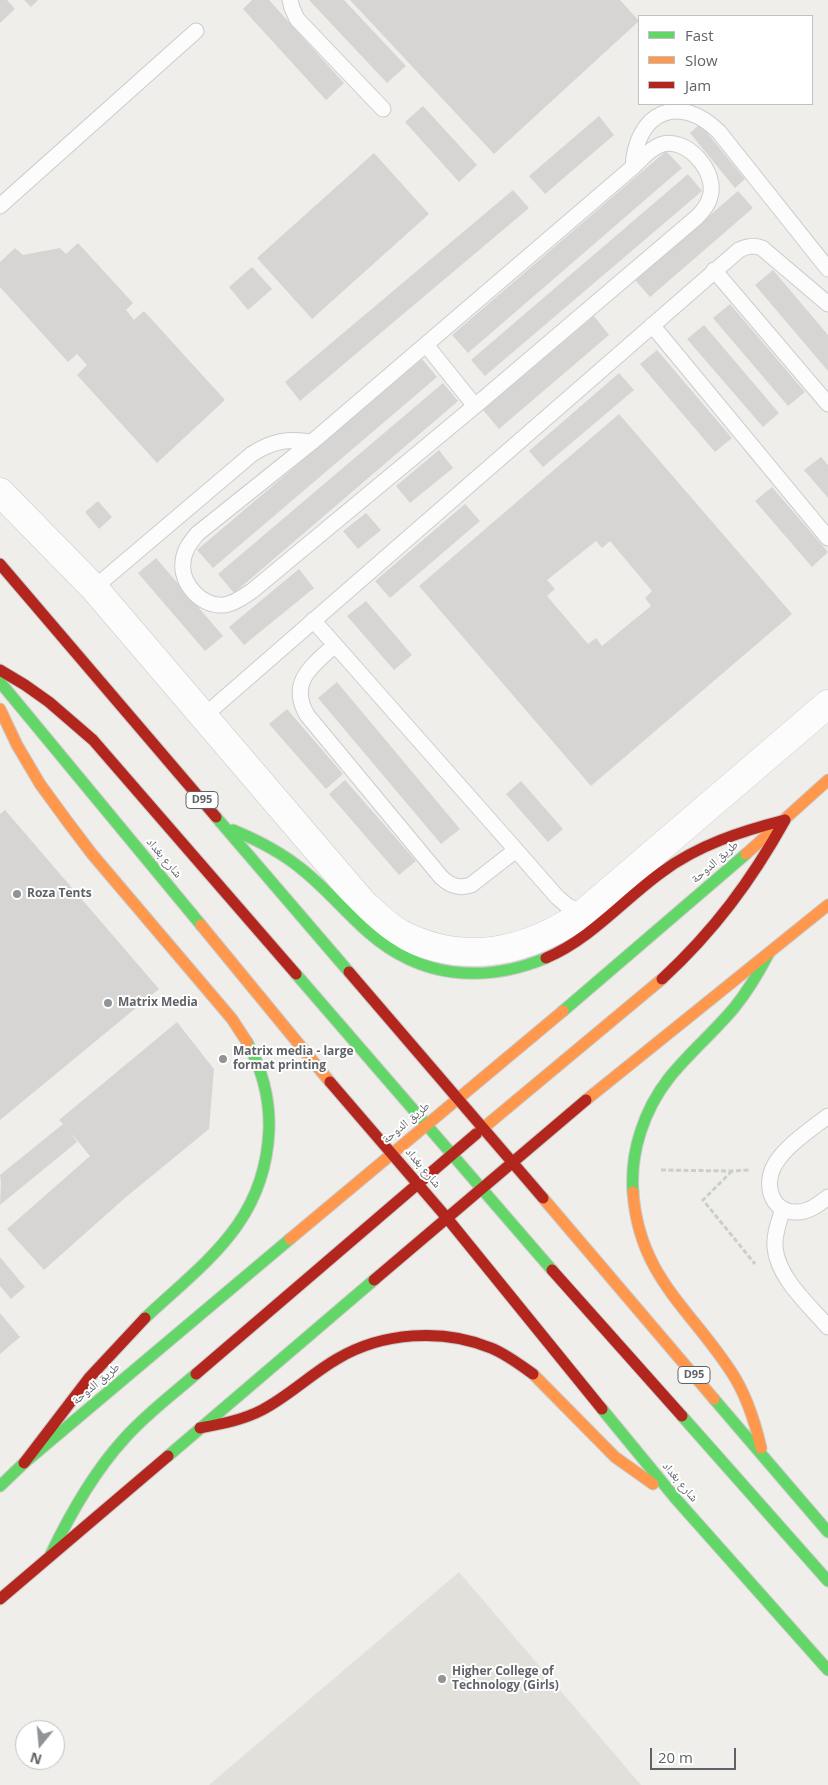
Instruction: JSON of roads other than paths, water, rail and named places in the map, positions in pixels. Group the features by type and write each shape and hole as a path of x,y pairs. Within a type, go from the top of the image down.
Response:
{"main road":[{"name":"D95","path":"0,564 484,1127 828,1532"},
{"path":"0,670 53,703 94,740 547,1264 828,1581"},
{"name":"شارع بغداد","path":"0,682 339,1092 447,1218 676,1498 828,1670"},
{"path":"0,709 17,745 40,784 67,821 98,862 232,1019 245,1038 263,1081 269,1127 269,1144 262,1179 251,1204 238,1225 205,1262 156,1306 102,1361 59,1414 24,1463"},
{"name":"طريق الدوحة","path":"0,1486 24,1463 427,1123 536,1034 785,820 828,780"},
{"path":"226,828 269,847 289,859 313,879 357,924 396,954 441,971 463,975 492,974 518,968 544,959 569,947 664,871 692,854 722,839 753,828 785,820"},
{"path":"50,1556 80,1496 107,1458 126,1436 341,1247 657,982 699,943 747,883 785,820"},
{"path":"0,1599 572,1112 828,905"},
{"path":"763,1457 747,1401 734,1375 668,1289 643,1245 636,1220 632,1193 632,1169 637,1141 644,1121 665,1082 679,1065 728,1016 744,996 769,953"},
{"path":"200,1428 242,1418 262,1410 281,1399 329,1364 362,1346 379,1340 416,1335 456,1337 476,1342 515,1360 537,1378 611,1454 645,1480 676,1498"}],"street":[{"path":"0,492 94,588 363,903 383,922 400,933 421,943 443,950 466,953 501,950 534,941 566,925 585,912 828,704"}],"lane":[{"path":"290,0 297,18 383,109"},
{"path":"0,206 196,31"},
{"path":"633,167 636,144 649,123 670,110 697,115 709,122 719,132 828,269"},
{"path":"661,144 684,148 702,162 708,172 711,184 710,196 706,207 690,223 475,406 252,591 238,600 223,605 207,602 194,593 185,579 182,563 187,547 197,534 312,442 427,346 633,167 648,152 661,144"},
{"path":"204,716 739,250 746,246 762,248 828,304"},
{"path":"714,270 828,404"},
{"path":"652,325 828,538"},
{"path":"427,346 475,406"},
{"path":"94,588 257,451 274,442 287,440 312,442"},
{"path":"313,620 557,897 569,907 585,912"},
{"path":"335,645 314,663 303,678 300,688 302,707 441,877 447,883 463,888 471,885 516,850"},
{"path":"828,1116 781,1154 772,1168 768,1183 771,1197 783,1209 797,1212 812,1208 828,1197"},
{"path":"783,1209 776,1229 775,1246 778,1264 787,1279 828,1327"}],"place":[{"name":"Roza Tents","path":"17,894"},
{"name":"Matrix Media","path":"108,1003"},
{"name":"Matrix media - large format printing","path":"223,1059"},
{"name":"Higher College of Technology (Girls)","path":"442,1679"}]}
